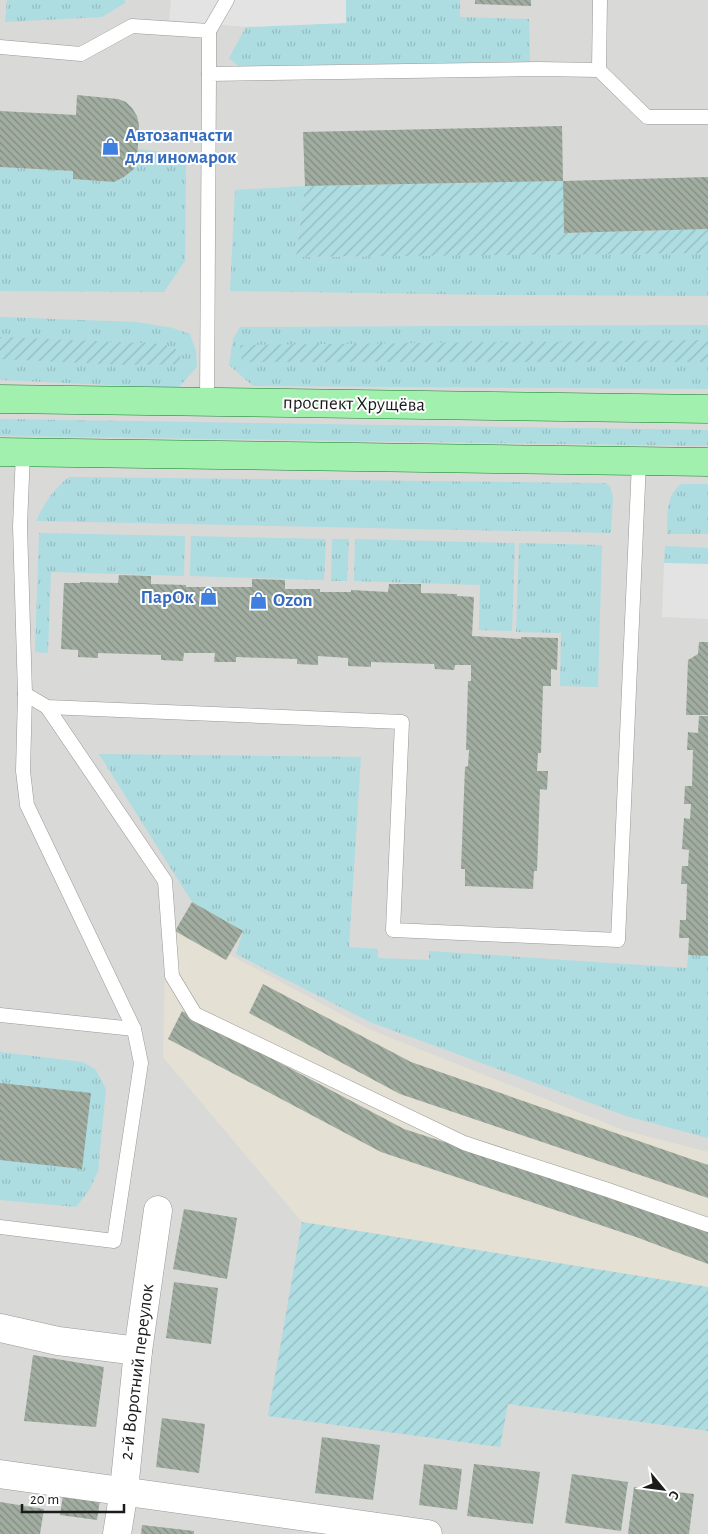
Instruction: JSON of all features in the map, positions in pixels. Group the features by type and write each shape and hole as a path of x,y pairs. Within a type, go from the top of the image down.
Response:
{"main road":[{"name":"проспект Хрущёва","path":"0,399 708,409"},
{"path":"12,452 708,462"}],"street":[{"name":"2-й Воротний переулок","path":"117,1534 124,1490 138,1351 158,1210"},
{"path":"0,1328 58,1340 138,1351"},
{"path":"0,1474 428,1534"}],"lane":[{"path":"207,402 209,31 228,0"},
{"path":"599,70 600,0"},
{"path":"0,47 81,54 132,26 209,31"},
{"path":"209,74 538,68 599,70 647,117 708,117"},
{"path":"0,1228 114,1241 141,1063 134,1030 27,805 23,771 24,694 20,526 12,452"},
{"path":"47,707 402,722 392,930 618,940 638,462"},
{"path":"24,694 47,707 165,880 172,976 196,1014 464,1143 708,1225"},
{"path":"0,1015 134,1030"}],"shaded area":[{"path":"0,0 708,0 708,1534 0,1534"},
{"path":"171,0 346,0 346,23 246,27 169,20"},
{"path":"664,563 708,564 708,619 662,617"},
{"path":"166,921 371,1030 623,1130 708,1152 708,1287 302,1222 163,1057"}],"green space":[{"path":"7,0 125,0 125,3 102,17 5,22"},
{"path":"346,0 460,0 460,17 529,19 530,62 238,66 229,58 246,27 345,23"},
{"path":"138,149 186,155 185,261 164,292 0,291 0,167 73,171 73,179 114,182 134,169 137,162"},
{"path":"563,181 564,233 708,229 708,253 296,257 305,186"},
{"path":"305,186 296,257 708,252 708,296 230,291 235,190"},
{"path":"0,317 137,322 173,328 190,334 196,351 197,367 178,388 0,380"},
{"path":"708,325 708,389 253,386 229,365 233,339 240,327"},
{"path":"0,337 163,344 180,351 181,364 125,365 0,359"},
{"path":"708,340 708,362 242,362 240,345"},
{"path":"0,419 708,430 708,446 0,436"},
{"path":"69,477 605,483 610,486 613,497 611,533 36,521 50,497"},
{"path":"681,484 708,484 708,534 667,534 670,500 672,494"},
{"path":"39,533 185,536 184,576 51,572 48,653 35,652"},
{"path":"191,536 326,539 324,580 190,576"},
{"path":"332,539 349,539 347,581 331,581"},
{"path":"355,539 515,543 512,631 479,630 480,585 354,581"},
{"path":"519,543 602,545 598,687 560,686 561,633 516,632"},
{"path":"665,546 708,548 708,564 664,563"},
{"path":"99,754 361,757 349,947 378,949 378,958 429,960 429,951 687,968 688,955 708,956 708,1138 626,1116 370,1022 236,954 243,931 192,902"},
{"path":"0,1052 83,1062 96,1070 106,1089 98,1171 90,1189 76,1207 0,1200"},
{"path":"302,1222 708,1287 708,1431 508,1404 500,1447 268,1416"}],"building":[{"path":"475,0 531,0 531,6 475,4"},
{"path":"77,95 118,99 126,102 132,108 137,116 139,125 137,162 134,169 114,182 73,179 73,171 0,167 0,111 76,115"},
{"path":"562,126 563,181 305,186 303,132"},
{"path":"708,177 708,229 564,233 563,181"},
{"path":"119,575 151,576 151,584 186,585 186,587 252,587 252,579 285,580 285,589 320,589 320,592 351,592 351,590 388,592 389,584 421,584 421,593 457,594 457,596 474,597 472,636 521,639 521,637 558,638 557,670 551,669 551,686 543,686 541,753 538,753 537,771 548,771 547,790 540,789 537,871 534,871 533,889 465,886 465,869 461,869 465,767 468,766 469,750 466,750 468,681 471,681 471,665 455,665 454,670 435,669 434,664 371,662 371,667 348,666 348,658 318,656 318,665 297,664 297,659 236,657 236,662 214,662 215,653 184,653 183,661 161,660 161,655 98,653 98,658 78,657 78,650 61,649 64,583 118,583"},
{"path":"699,642 708,642 708,715 686,715 688,660 698,654"},
{"path":"699,716 708,716 708,956 688,955 689,938 679,938 680,920 686,920 687,884 681,884 682,866 688,866 689,850 682,849 684,818 690,819 691,804 684,804 685,786 692,786 693,750 687,750 688,732 698,733"},
{"path":"192,902 243,931 226,960 175,931"},
{"path":"263,984 411,1062 708,1165 708,1198 400,1094 249,1013"},
{"path":"182,1011 404,1129 648,1208 708,1230 708,1264 636,1237 381,1152 168,1039"},
{"path":"0,1083 91,1093 82,1169 0,1160"},
{"path":"184,1209 237,1218 227,1279 173,1269"},
{"path":"174,1282 218,1288 211,1344 166,1338"},
{"path":"33,1355 104,1367 96,1427 24,1421"},
{"path":"162,1418 205,1424 199,1473 156,1467"},
{"path":"322,1437 380,1445 373,1500 315,1493"},
{"path":"424,1464 462,1469 457,1510 419,1505"},
{"path":"474,1464 540,1472 533,1524 467,1516"},
{"path":"572,1474 628,1482 621,1531 565,1523"},
{"path":"634,1487 694,1494 689,1534 628,1534"},
{"path":"64,1488 101,1493 97,1520 60,1515"},
{"path":"0,1502 44,1509 40,1534 0,1534"},
{"path":"142,1525 194,1531 194,1534 141,1534"}],"place":[{"name":"Автозапчасти для иномарок","path":"111,146"},
{"name":"ПарОк","path":"208,597"},
{"name":"Ozon","path":"259,600"}]}
